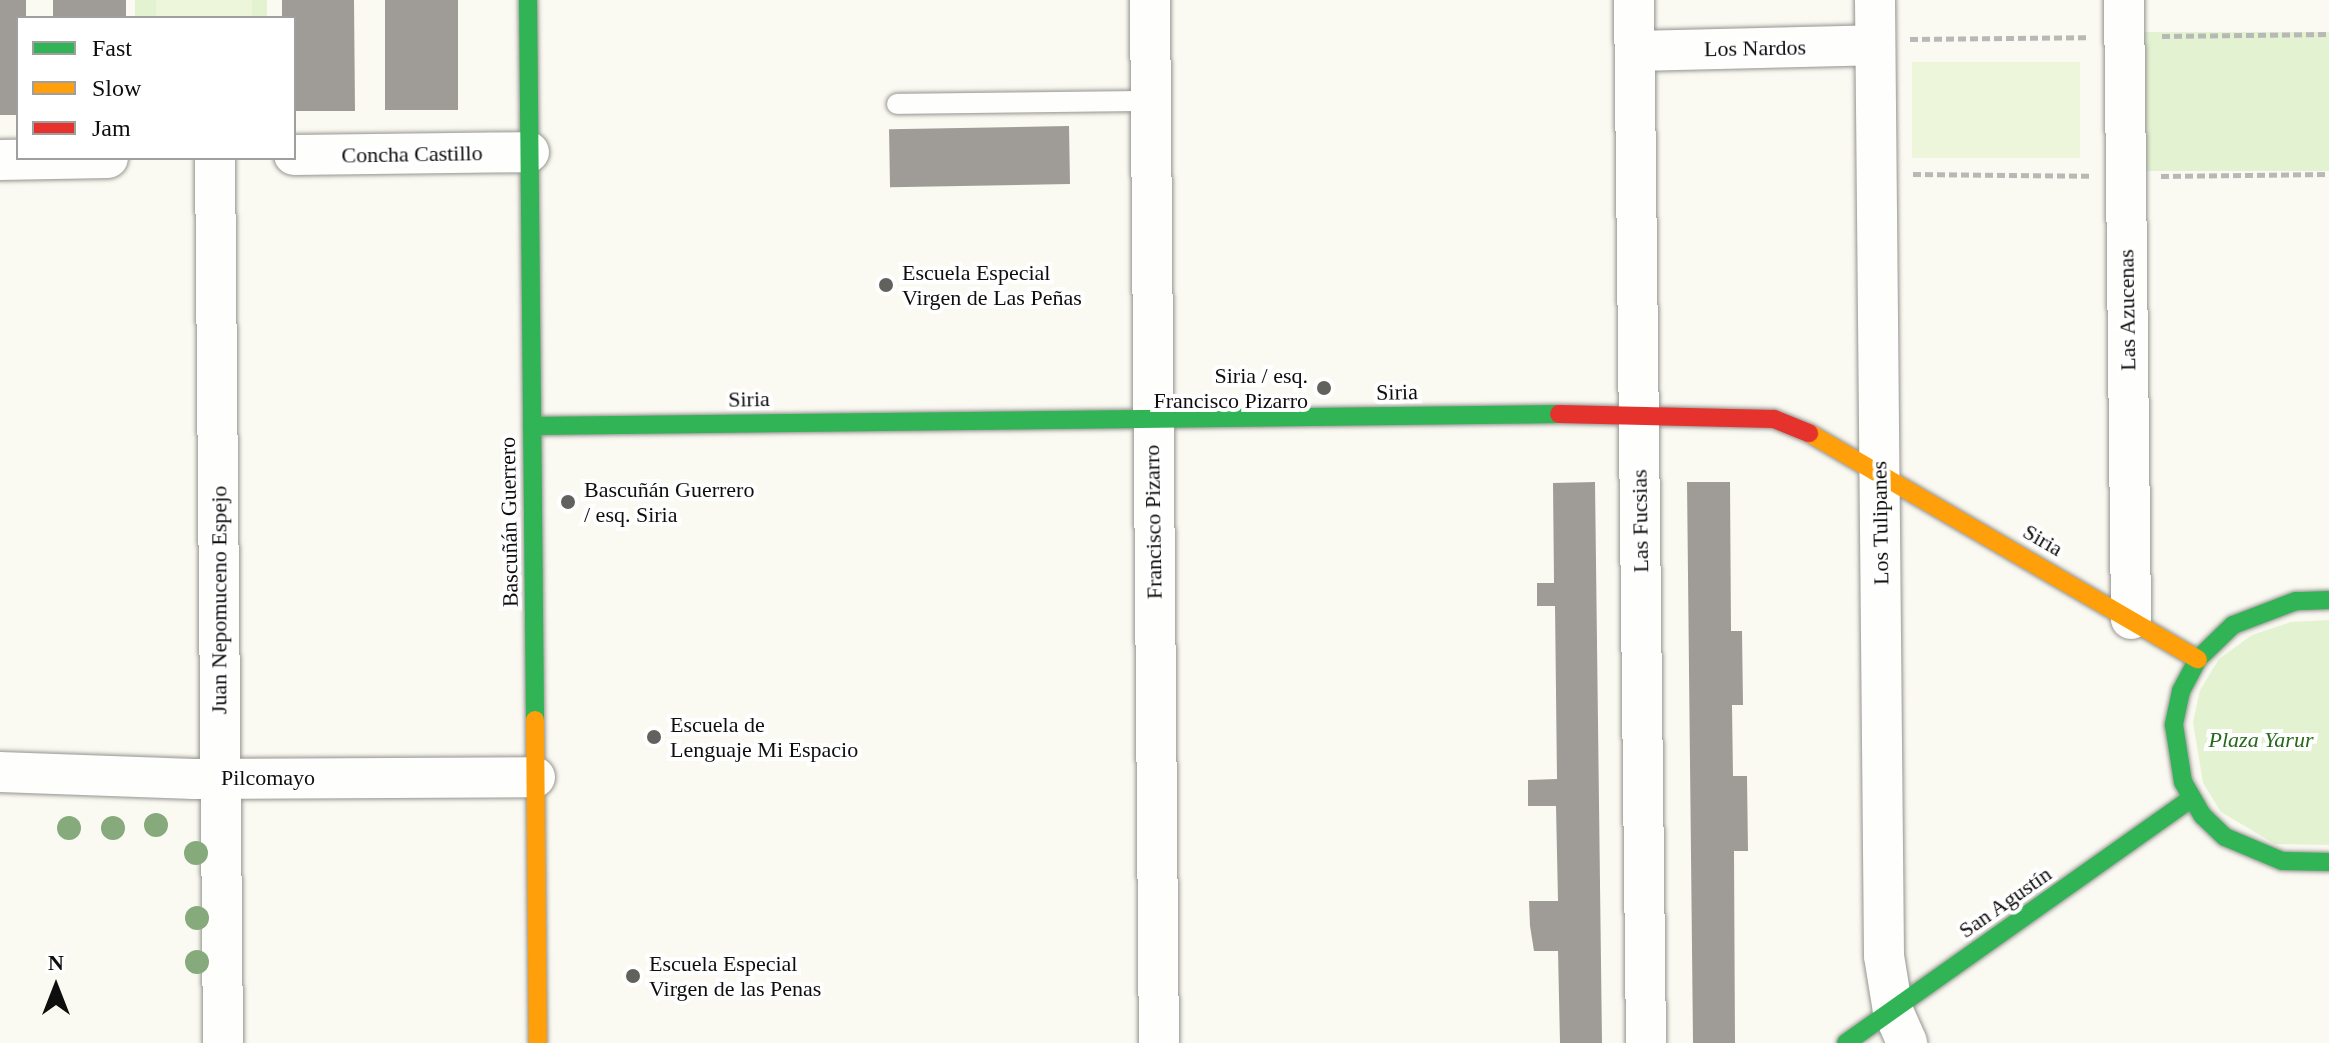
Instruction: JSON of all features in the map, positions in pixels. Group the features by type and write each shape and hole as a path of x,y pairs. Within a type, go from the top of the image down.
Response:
{"street":[{"name":"Bascuñán Guerrero","path":"528,0 538,1043"},
{"name":"Francisco Pizarro","path":"1150,0 1159,1043"},
{"name":"Las Fucsias","path":"1634,0 1646,1043"},
{"name":"Los Tulipanes","path":"1875,0 1884,956 1900,1027"},
{"name":"Las Azucenas","path":"2124,0 2131,619"},
{"name":"Los Nardos","path":"1635,51 1875,45"},
{"name":"Concha Castillo","path":"296,155 529,152"},
{"name":"Juan Nepomuceno Espejo","path":"215,160 223,1043"},
{"name":"Siria","path":"532,426 1639,413 1793,423 2198,659"},
{"path":"2329,600 2296,601 2260,612 2233,625 2198,659 2181,691 2174,725 2176,762 2191,799 2225,837 2253,853 2282,861 2329,862"},
{"name":"Pilcomayo","path":"0,772 220,778 535,777"},
{"name":"San Agustín","path":"1846,1043 1900,1027 2191,799"}],"lane":[{"path":"897,104 1150,101"}],"green space":[{"path":"135,0 267,0 267,16 135,16"},
{"path":"156,0 252,0 252,16 156,16"},
{"path":"2144,32 2329,32 2329,171 2144,171"},
{"path":"1912,62 2080,62 2080,158 1912,158"},
{"name":"Plaza Yarur","path":"2329,620 2329,845 2275,844 2221,812 2203,783 2193,722 2200,690 2219,659 2252,635 2291,622"}],"building":[{"path":"0,0 26,0 26,16 16,16 16,115 0,115"},
{"path":"53,0 126,0 126,16 53,16"},
{"path":"282,0 354,0 355,111 296,111 296,16 282,16"},
{"path":"385,0 458,0 458,110 385,110"},
{"path":"1069,126 1070,184 890,187 889,129"},
{"path":"1595,482 1602,1043 1560,1043 1558,951 1534,951 1530,926 1529,901 1558,901 1556,806 1528,806 1528,780 1557,779 1555,606 1537,606 1537,583 1554,583 1553,483"},
{"path":"1687,482 1730,482 1731,631 1742,631 1743,705 1732,705 1733,776 1747,776 1748,851 1734,851 1735,1043 1693,1043"}],"traffic: fast":[{"path":"528,0 535,720"},
{"path":"532,426 1559,414"},
{"path":"2329,600 2296,601 2233,625 2198,659 2181,691 2174,725 2183,782 2203,816 2225,837 2282,861 2329,862"},
{"path":"1846,1043 2191,799"}],"traffic: slow":[{"path":"1809,433 2198,659"},
{"path":"535,720 538,1043"}],"traffic: jam":[{"path":"1559,414 1774,419 1809,433"}],"place":[{"name":"Escuela Especial Virgen de Las Peñas","path":"886,285"},
{"name":"Siria / esq. Francisco Pizarro","path":"1324,388"},
{"name":"Bascuñán Guerrero / esq. Siria","path":"568,502"},
{"name":"Escuela de Lenguaje Mi Espacio","path":"654,737"},
{"name":"Escuela Especial Virgen de las Penas","path":"633,976"}]}
